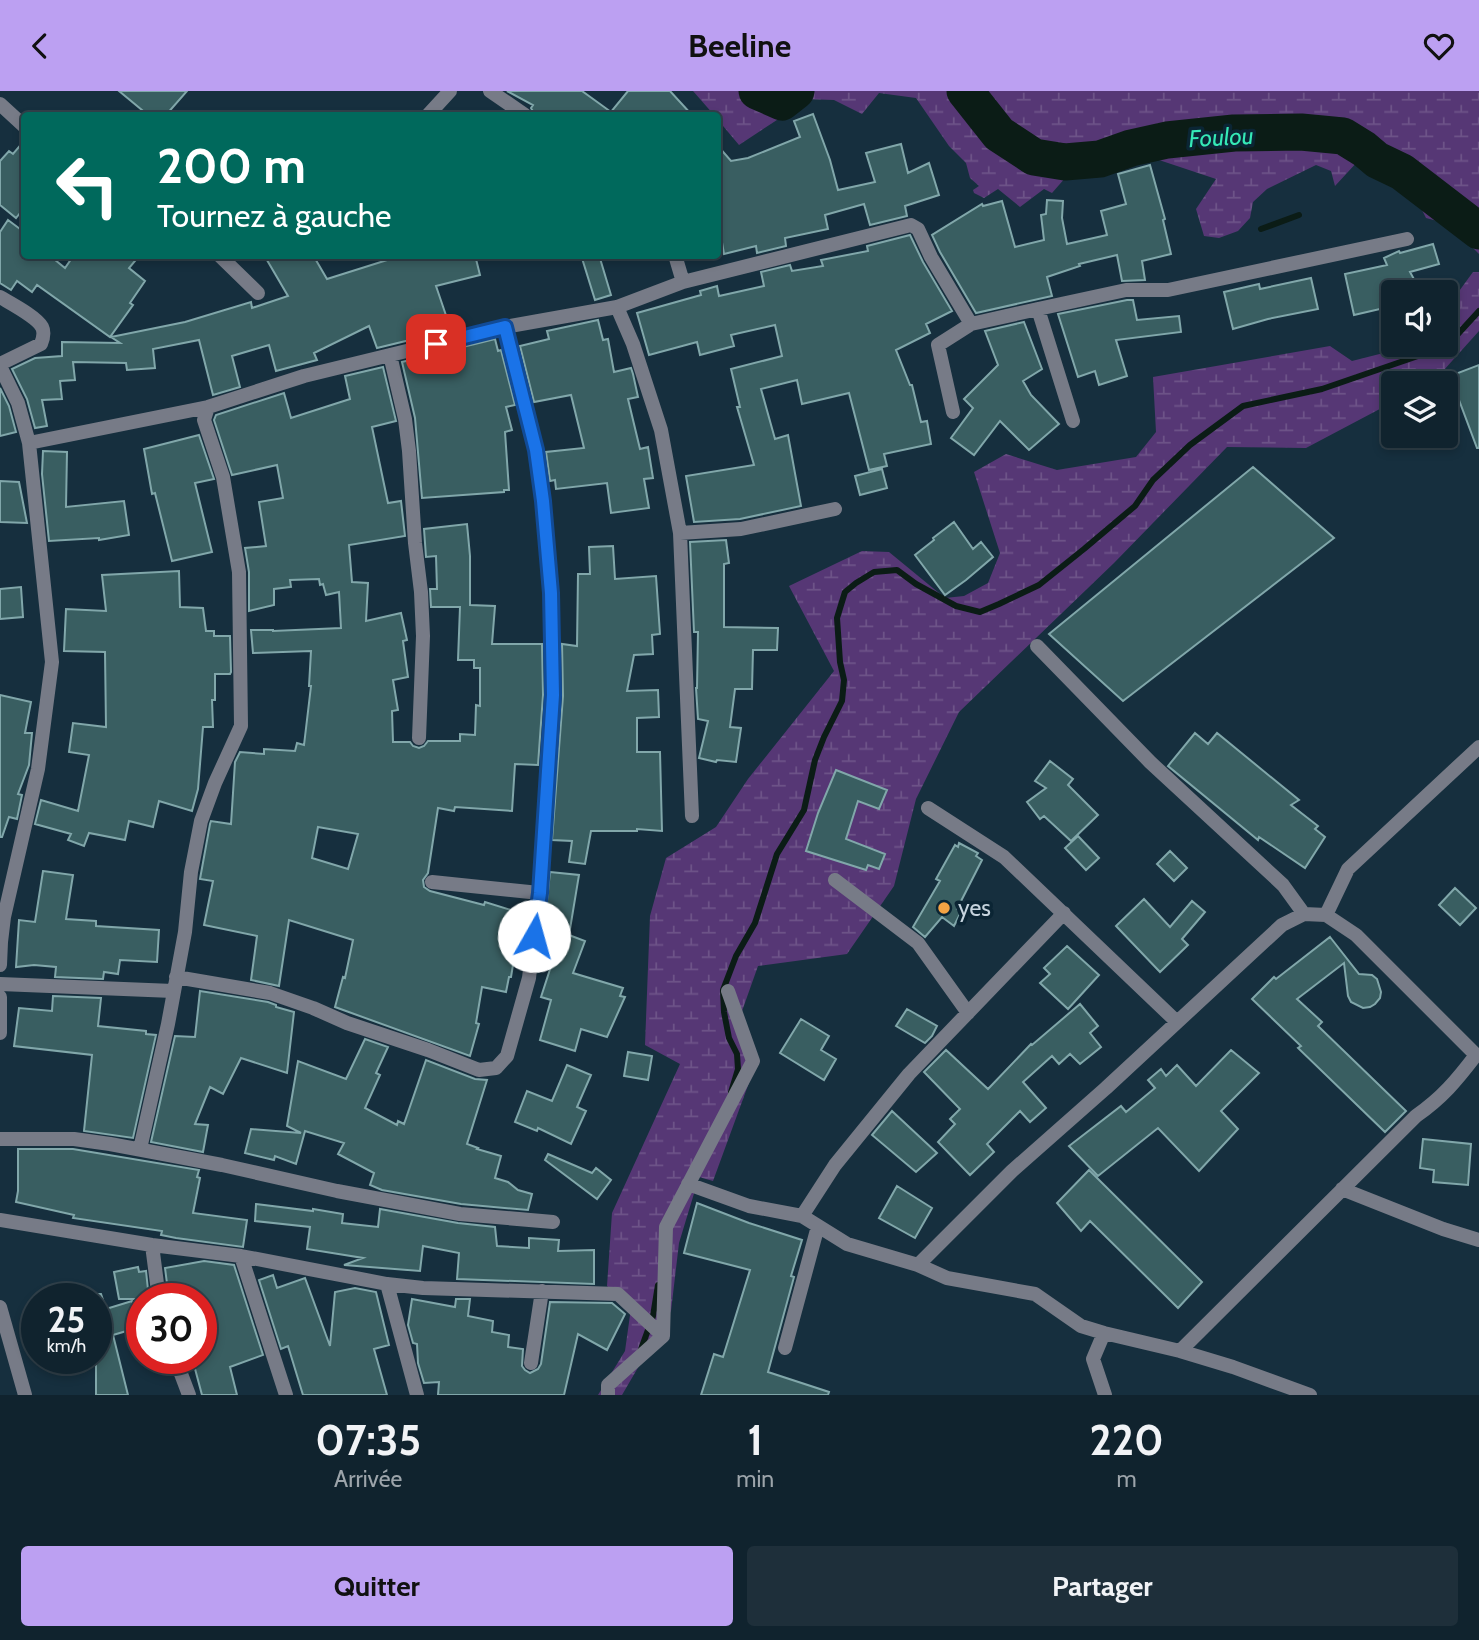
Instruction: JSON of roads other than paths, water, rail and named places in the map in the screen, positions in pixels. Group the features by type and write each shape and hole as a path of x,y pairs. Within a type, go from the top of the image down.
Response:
{"street":[{"path":"431,112 450,91"},
{"path":"490,91 521,112"},
{"path":"0,104 21,123"},
{"path":"29,443 208,407 304,376 505,327 617,307 683,282 911,225 918,229 971,324"},
{"path":"953,412 938,345 971,324 1126,290 1168,290 1407,239"},
{"path":"223,259 258,293"},
{"path":"675,259 683,282"},
{"path":"0,297 34,319 42,327 44,336 41,344 0,365 18,403 29,443 52,662 38,769 4,917 0,964"},
{"path":"617,307 633,344 662,430 680,533 692,816"},
{"path":"1038,309 1073,421"},
{"path":"0,984 175,984 270,993 479,1070 496,1068 508,1056 529,978 540,893 553,695 551,593 543,501 536,450 505,327"},
{"path":"390,355 405,419 421,592 423,636 419,738"},
{"path":"140,1150 168,1024 201,821 241,726 239,572 223,477 204,420 208,407"},
{"path":"680,533 741,529 835,509"},
{"path":"1037,646 1150,762 1283,885 1304,914"},
{"path":"1326,915 1348,869 1479,747"},
{"path":"928,808 1004,857 1177,1022"},
{"path":"835,880 918,943 968,1013"},
{"path":"432,882 540,893"},
{"path":"802,1216 843,1154 909,1075 1064,913"},
{"path":"918,1265 1012,1171 1107,1088 1282,925 1304,914 1326,915 1356,935 1477,1054 1435,1103 1416,1116 1180,1351"},
{"path":"608,1395 608,1385 663,1336 666,1227 753,1061 728,991"},
{"path":"0,997 0,1033"},
{"path":"0,1139 74,1139 222,1165 337,1191 460,1213 553,1222"},
{"path":"688,1184 749,1206 802,1216 847,1244 918,1265 947,1278 1035,1294 1081,1326 1180,1351 1310,1395"},
{"path":"1342,1189 1443,1229 1479,1240"},
{"path":"0,1220 152,1245 241,1256 387,1284 423,1288 618,1294 663,1336"},
{"path":"785,1348 818,1226"},
{"path":"152,1245 157,1283"},
{"path":"241,1256 286,1395"},
{"path":"387,1284 417,1395"},
{"path":"531,1363 542,1291"},
{"path":"0,1307 25,1395"},
{"path":"1104,1333 1093,1359 1105,1395"},
{"path":"181,1374 189,1395"}],"waterway":[{"name":"Foulou","path":"757,91 782,102 796,91"},
{"name":"Foulou","path":"965,91 999,134 1034,157 1065,162 1100,159 1131,148 1167,140 1234,133 1301,132 1343,136 1377,160 1402,172 1479,231"},
{"path":"1261,229 1299,215"},
{"path":"731,1092 738,1069 737,1054 729,1038 723,990 736,956 755,923 777,854 804,810 815,760 842,701 844,680 837,618 845,592 874,572 897,570 956,606 980,612 999,604 1039,585 1084,549 1135,506 1153,480 1190,445 1243,406 1322,389 1447,346 1479,311"},
{"path":"640,1352 653,1316 658,1285"}],"place":[{"name":"yes","path":"944,908"}]}
